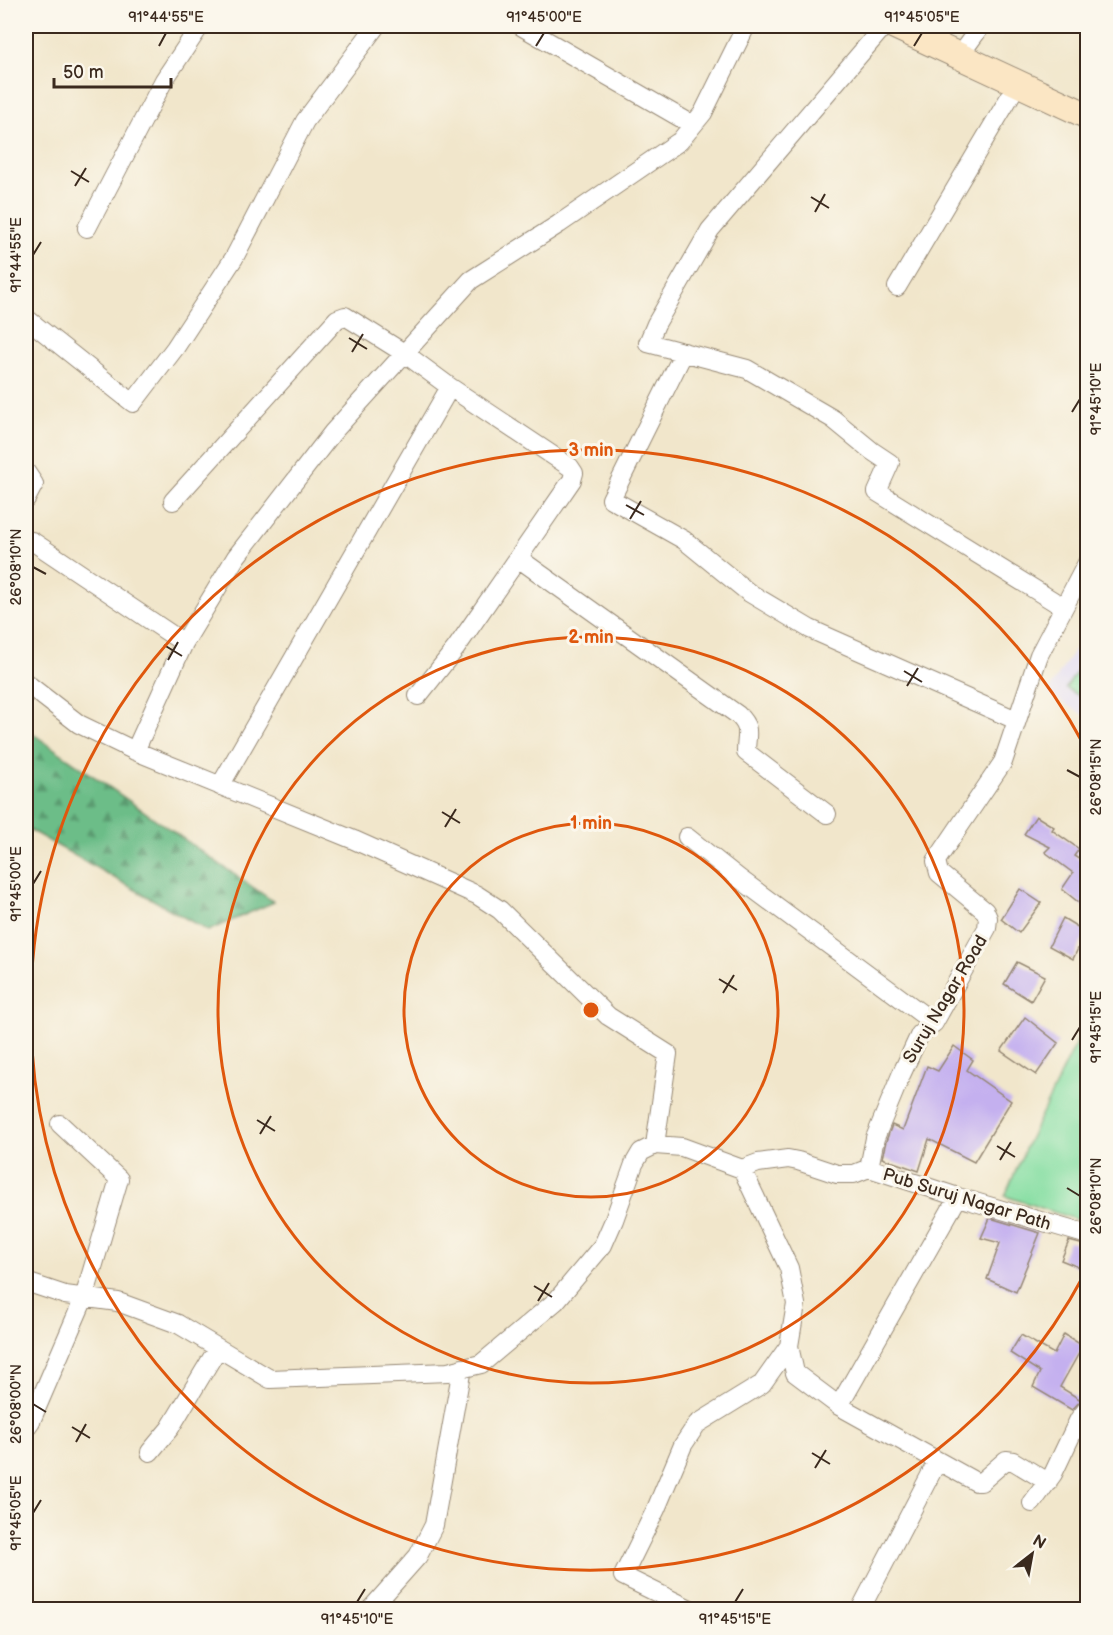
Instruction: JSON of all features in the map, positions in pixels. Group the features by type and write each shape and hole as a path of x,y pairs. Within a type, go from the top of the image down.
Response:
{"main road":[{"path":"895,26 1088,116"}],"street":[{"path":"87,228 164,80 200,26"},
{"path":"26,318 133,403 175,348 234,258 305,121 376,26"},
{"path":"521,26 693,125"},
{"path":"135,751 184,643 236,557 333,432 471,280 680,141 703,112 746,26"},
{"path":"884,26 710,230 656,324 648,343 747,369 833,419 890,463 877,492 1063,607"},
{"path":"959,56 981,26"},
{"path":"897,287 1018,83"},
{"path":"173,501 337,319 345,316 404,353 450,387 570,467 574,473 572,480 456,648 418,696"},
{"path":"684,352 611,498 684,540 748,592 810,628 1016,720"},
{"path":"220,786 450,387"},
{"path":"26,472 34,484 26,499"},
{"path":"32,541 184,643"},
{"path":"518,558 738,715 745,722 749,731 746,752 826,814"},
{"name":"Suruj Nagar Road","path":"869,1168 875,1138 920,1034 934,1023 987,928 988,918 985,911 939,873 936,861 1003,762 1039,655 1088,561"},
{"path":"26,683 79,724 135,751 354,840 467,890 500,910 608,1016 668,1054 655,1145"},
{"path":"687,837 749,886 934,1023"},
{"path":"26,1428 32,1421 84,1298 118,1179 60,1124"},
{"path":"26,1282 65,1295 118,1302 178,1324 270,1379 448,1372 481,1364 556,1301 603,1245 634,1164 641,1152 655,1145 682,1147 742,1169 789,1268 796,1304 789,1346 795,1373 839,1406 976,1482 981,1482 1006,1460 1013,1461 1048,1482"},
{"name":"Pub Suruj Nagar Path","path":"742,1169 758,1163 788,1159 837,1174 854,1174 869,1168 1088,1235"},
{"path":"839,1406 958,1197"},
{"path":"692,1610 623,1576 656,1509 683,1445 697,1424 762,1384 789,1346"},
{"path":"150,1452 170,1428 218,1348"},
{"path":"370,1610 418,1556 435,1525 462,1368"},
{"path":"1032,1503 1048,1482 1079,1419 1088,1408"},
{"path":"860,1610 937,1462"}],"shaded area":[{"path":"1087,630 1087,717 1047,693"}],"green space":[{"path":"1083,662 1087,664 1087,701 1066,688"},
{"path":"26,729 274,902 208,931 26,828"},
{"path":"1087,1021 1088,1223 1005,1196 1028,1142"}],"building":[{"path":"1036,816 1054,827 1052,830 1079,849 1074,856 1088,865 1088,910 1062,889 1073,873 1045,852 1050,847 1024,834"},
{"path":"1020,889 1041,903 1019,933 1001,919"},
{"path":"1063,918 1086,932 1073,959 1049,946"},
{"path":"1017,962 1045,976 1031,1001 1004,984"},
{"path":"1025,1017 1058,1043 1036,1075 1001,1051"},
{"path":"954,1046 973,1060 967,1070 1011,1101 974,1162 929,1139 919,1171 882,1158 892,1125 903,1130 927,1066 938,1071"},
{"path":"990,1218 1040,1233 1016,1292 987,1279 1000,1243 981,1238"},
{"path":"1069,1241 1088,1246 1088,1271 1061,1260"},
{"path":"1064,1334 1083,1346 1060,1387 1081,1400 1072,1410 1033,1387 1040,1372 1010,1353 1021,1335 1054,1354"}]}
